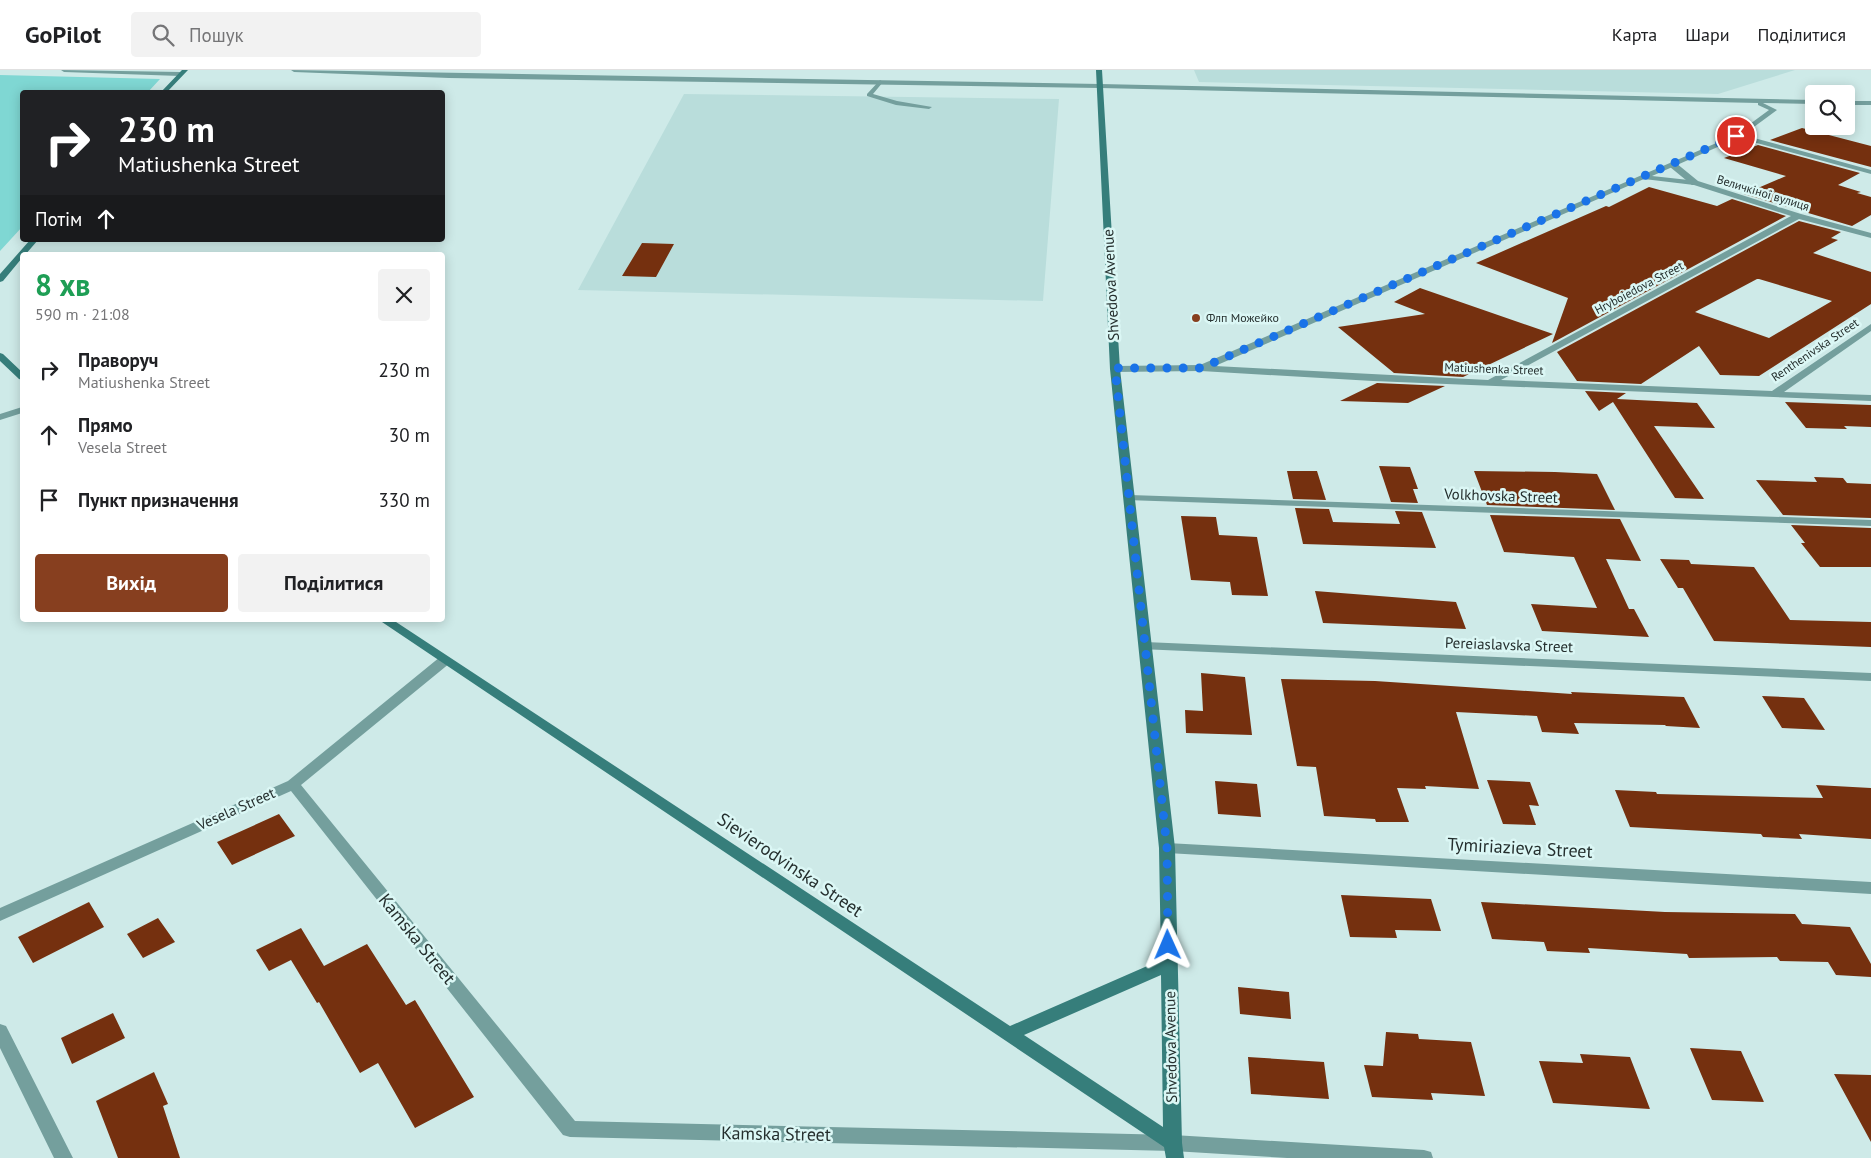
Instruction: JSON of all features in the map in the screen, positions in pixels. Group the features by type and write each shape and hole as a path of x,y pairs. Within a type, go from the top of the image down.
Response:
{"street":[{"path":"64,70 183,72"},
{"path":"294,70 1805,102"},
{"name":"Shvedova Avenue","path":"1099,70 1115,368 1167,848 1174,1151"},
{"path":"166,90 183,72"},
{"path":"880,82 869,95 896,103 929,107"},
{"path":"1201,368 1673,165 1736,136 1774,110 1753,101"},
{"path":"1855,103 1871,105"},
{"path":"1736,136 1871,172"},
{"path":"1673,165 1696,183"},
{"name":"Величкіної вулиця","path":"1646,176 1696,183 1798,216 1871,236"},
{"name":"Hryboiedova Street","path":"1491,382 1798,216"},
{"path":"24,252 32,242"},
{"path":"0,279 20,256"},
{"name":"Renthenivska Street","path":"1774,394 1871,327"},
{"path":"0,356 20,375"},
{"name":"Matiushenka Street","path":"1115,368 1201,368 1373,378 1871,398"},
{"path":"0,416 20,411"},
{"name":"Volkhovska Street","path":"1130,498 1871,523"},
{"name":"Sievierodvinska Street","path":"388,622 1009,1034 1174,1151"},
{"name":"Pereiaslavska Street","path":"1145,646 1871,677"},
{"name":"Vesela Street","path":"0,915 293,784 445,660"},
{"name":"Kamska Street","path":"293,784 570,1129 1424,1158"},
{"name":"Tymiriazieva Street","path":"1167,848 1871,888"},
{"path":"1009,1034 1169,964"},
{"path":"0,1031 64,1158"}],"shaded area":[{"path":"1194,70 1795,70 1718,94 1199,82"},
{"path":"0,75 160,79 150,90 20,90 20,229 0,251"},
{"path":"684,94 1059,99 1043,301 578,290"}],"building":[{"path":"1802,128 1805,129 1805,135 1829,135 1871,146 1871,167 1770,140"},
{"path":"1758,145 1860,173 1838,185 1871,197 1871,215 1852,226 1744,194 1786,176 1724,158"},
{"path":"1649,187 1717,206 1732,199 1786,216 1552,343 1568,298 1476,263 1606,206 1609,207"},
{"path":"1799,221 1841,232 1831,238 1838,240 1813,253 1871,272 1871,304 1759,376 1720,375 1699,346 1641,384 1577,381 1557,352","holes":["1759,279 1832,301 1769,338 1695,312"]},
{"path":"642,243 674,244 656,277 622,276"},
{"path":"1420,288 1553,334 1463,377 1394,373 1338,327 1425,314 1394,302"},
{"path":"1377,383 1445,386 1408,403 1340,401"},
{"path":"1585,391 1626,393 1617,399 1697,403 1715,428 1654,426 1704,499 1675,498 1613,402 1599,411"},
{"path":"1785,402 1871,405 1871,427 1844,426 1847,429 1806,428"},
{"path":"1379,466 1410,467 1418,489 1413,489 1418,503 1391,502"},
{"path":"1287,471 1317,471 1326,500 1293,499"},
{"path":"1474,471 1597,474 1615,510 1487,505"},
{"path":"1814,477 1843,478 1847,483 1871,484 1871,518 1783,515 1756,480 1817,482"},
{"path":"1295,508 1329,509 1333,522 1400,524 1395,511 1422,512 1436,548 1303,544"},
{"path":"1490,515 1620,519 1641,561 1606,559 1629,609 1634,609 1649,637 1542,631 1531,604 1597,608 1574,557 1504,552"},
{"path":"1181,516 1216,517 1219,535 1257,537 1268,596 1232,595 1230,582 1191,580"},
{"path":"1791,525 1871,528 1871,567 1820,567 1801,543 1805,543"},
{"path":"1660,559 1689,560 1691,564 1754,567 1790,620 1871,622 1871,647 1714,641 1683,588 1678,588"},
{"path":"1315,591 1456,602 1466,629 1323,623"},
{"path":"1201,673 1245,677 1252,735 1186,733 1185,710 1203,711"},
{"path":"1281,679 1375,681 1572,694 1571,692 1684,697 1700,728 1665,725 1574,723 1579,734 1542,732 1537,716 1456,712 1479,789 1425,786 1426,789 1397,788 1409,822 1376,822 1375,819 1324,816 1316,767 1297,766"},
{"path":"1762,696 1804,698 1825,730 1782,728"},
{"path":"1487,780 1530,782 1539,806 1529,805 1536,825 1503,824"},
{"path":"1215,781 1257,784 1261,817 1218,814"},
{"path":"1816,785 1871,788 1871,839 1799,834 1802,839 1763,837 1761,834 1630,827 1615,790 1656,792 1657,794 1823,798"},
{"path":"279,814 295,836 232,865 217,842"},
{"path":"1341,895 1431,899 1441,931 1395,930 1397,938 1350,937"},
{"path":"89,902 104,927 33,963 18,937"},
{"path":"1481,902 1665,912 1795,914 1802,924 1850,927 1871,964 1871,977 1836,975 1828,962 1780,961 1777,957 1689,958 1687,954 1588,948 1590,953 1547,951 1544,942 1492,939"},
{"path":"158,918 175,942 143,958 127,934"},
{"path":"301,928 324,966 367,944 406,1005 415,1000 474,1097 415,1128 378,1063 360,1073 319,1002 317,1003 291,960 269,971 256,950"},
{"path":"1238,987 1289,992 1291,1019 1240,1014"},
{"path":"113,1013 125,1038 72,1064 61,1038"},
{"path":"1386,1032 1418,1034 1419,1039 1471,1042 1485,1096 1431,1093 1433,1100 1372,1097 1364,1065 1383,1066"},
{"path":"1690,1048 1741,1051 1764,1102 1712,1100"},
{"path":"1580,1054 1630,1057 1650,1109 1553,1103 1539,1061 1583,1063"},
{"path":"1248,1057 1324,1062 1329,1099 1251,1094"},
{"path":"154,1072 168,1104 163,1106 180,1158 118,1158 96,1101"},
{"path":"1834,1074 1871,1075 1871,1142"}],"place":[{"name":"Флп Можейко","path":"1196,318"}],"route":[{"path":"1168,945 1167,848 1115,368 1201,368 1673,165 1736,136"}]}
